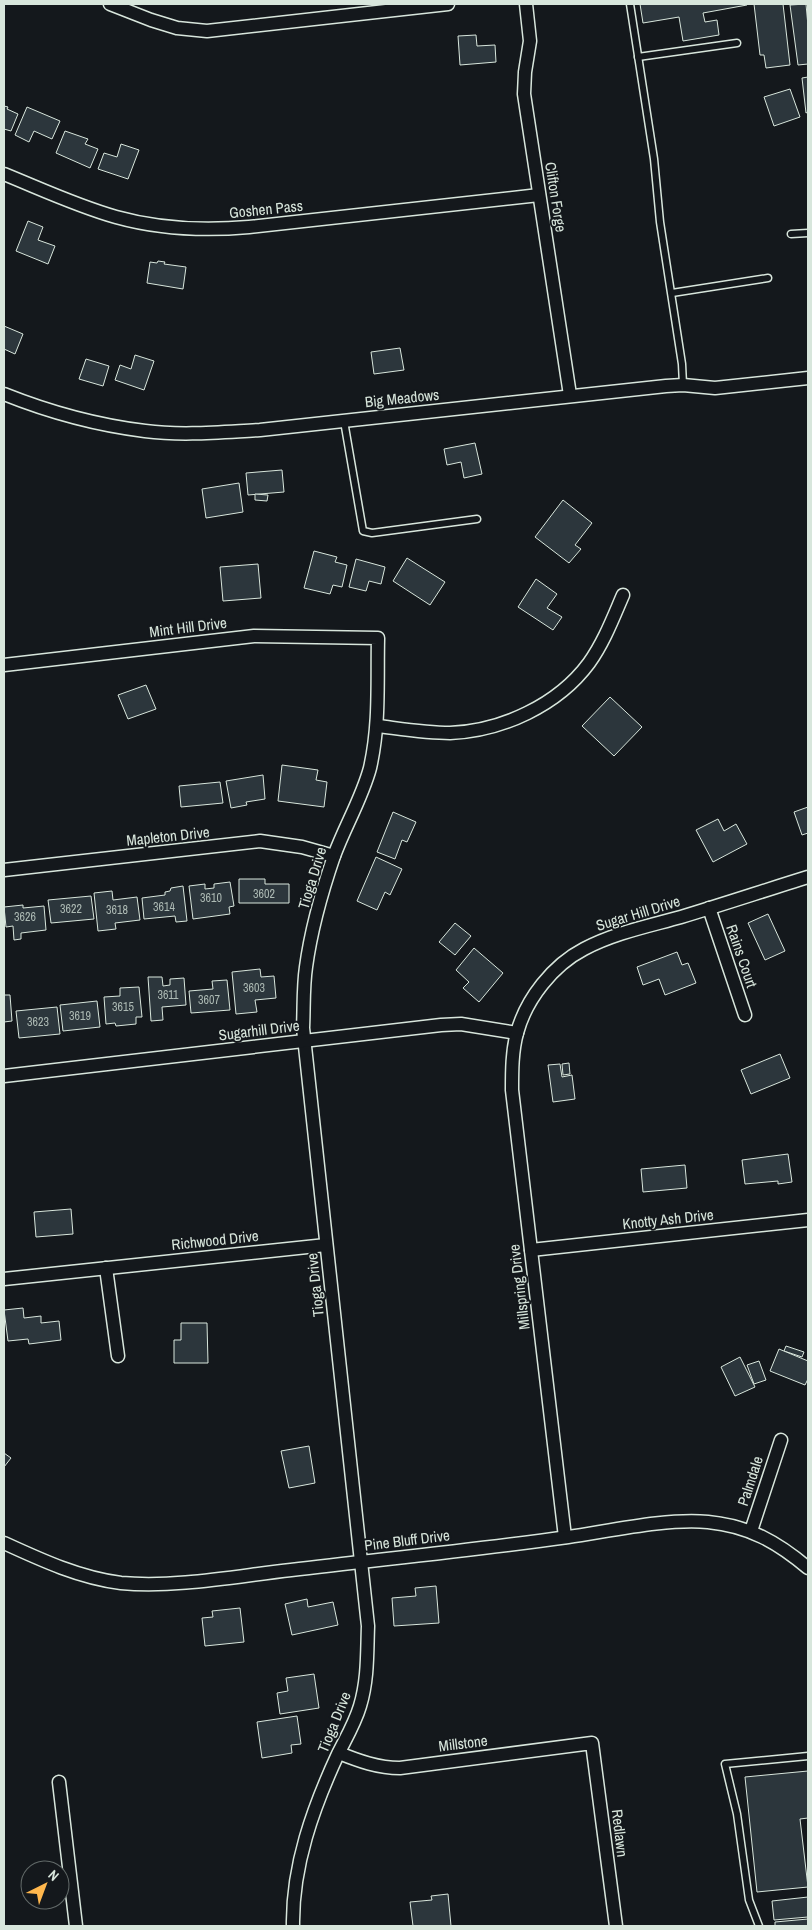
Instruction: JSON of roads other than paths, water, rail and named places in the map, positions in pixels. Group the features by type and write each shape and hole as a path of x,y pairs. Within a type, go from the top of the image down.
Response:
{"street":[{"path":"110,4 177,28 207,31 448,4"},
{"name":"Clifton Forge","path":"526,4 530,41 524,72 524,94 570,395"},
{"name":"Goshen Pass","path":"4,174 115,217 151,225 186,229 222,230 250,228 540,195"},
{"name":"Big Meadows","path":"5,397 85,421 146,431 203,434 260,430 570,395 683,385 715,388 808,378"},
{"path":"378,726 432,732 471,730 490,726 532,711 545,704 576,678 589,662 607,630 623,595"},
{"name":"Mint Hill Drive","path":"4,665 254,636 378,638"},
{"name":"Tioga Drive","path":"293,1926 296,1885 304,1840 314,1811 361,1705 366,1674 368,1626 305,1041 304,990 306,965 316,917 334,856 362,792 370,768 378,726 378,638"},
{"name":"Mapleton Drive","path":"4,870 260,842 302,847 334,856"},
{"name":"Sugar Hill Drive","path":"517,1033 524,1015 539,989 571,957 583,950 604,941 808,876"},
{"name":"Rains Court","path":"709,908 745,1014"},
{"name":"Sugarhill Drive","path":"4,1076 461,1024 517,1033"},
{"name":"Millspring Drive","path":"517,1033 512,1068 512,1090 565,1537"},
{"name":"Knotty Ash Drive","path":"531,1250 808,1220"},
{"name":"Richwood Drive","path":"4,1279 326,1245"},
{"path":"106,1268 118,1356"},
{"name":"Palmdale","path":"751,1531 781,1440"},
{"name":"Pine Bluff Drive","path":"4,1543 85,1576 122,1583 182,1582 362,1562 668,1523 706,1522 762,1535 808,1568"},
{"name":"Millstone","path":"339,1753 386,1768 400,1768 592,1743"},
{"name":"Redlawn","path":"592,1743 616,1926"},
{"path":"59,1782 76,1926"}],"lane":[{"path":"630,4 682,364 683,385"},
{"path":"638,57 737,43"},
{"path":"791,234 808,232"},
{"path":"672,293 768,278"},
{"path":"344,420 363,531 372,533 477,520"},
{"path":"759,1926 749,1900 737,1814 725,1764 808,1756"}]}
